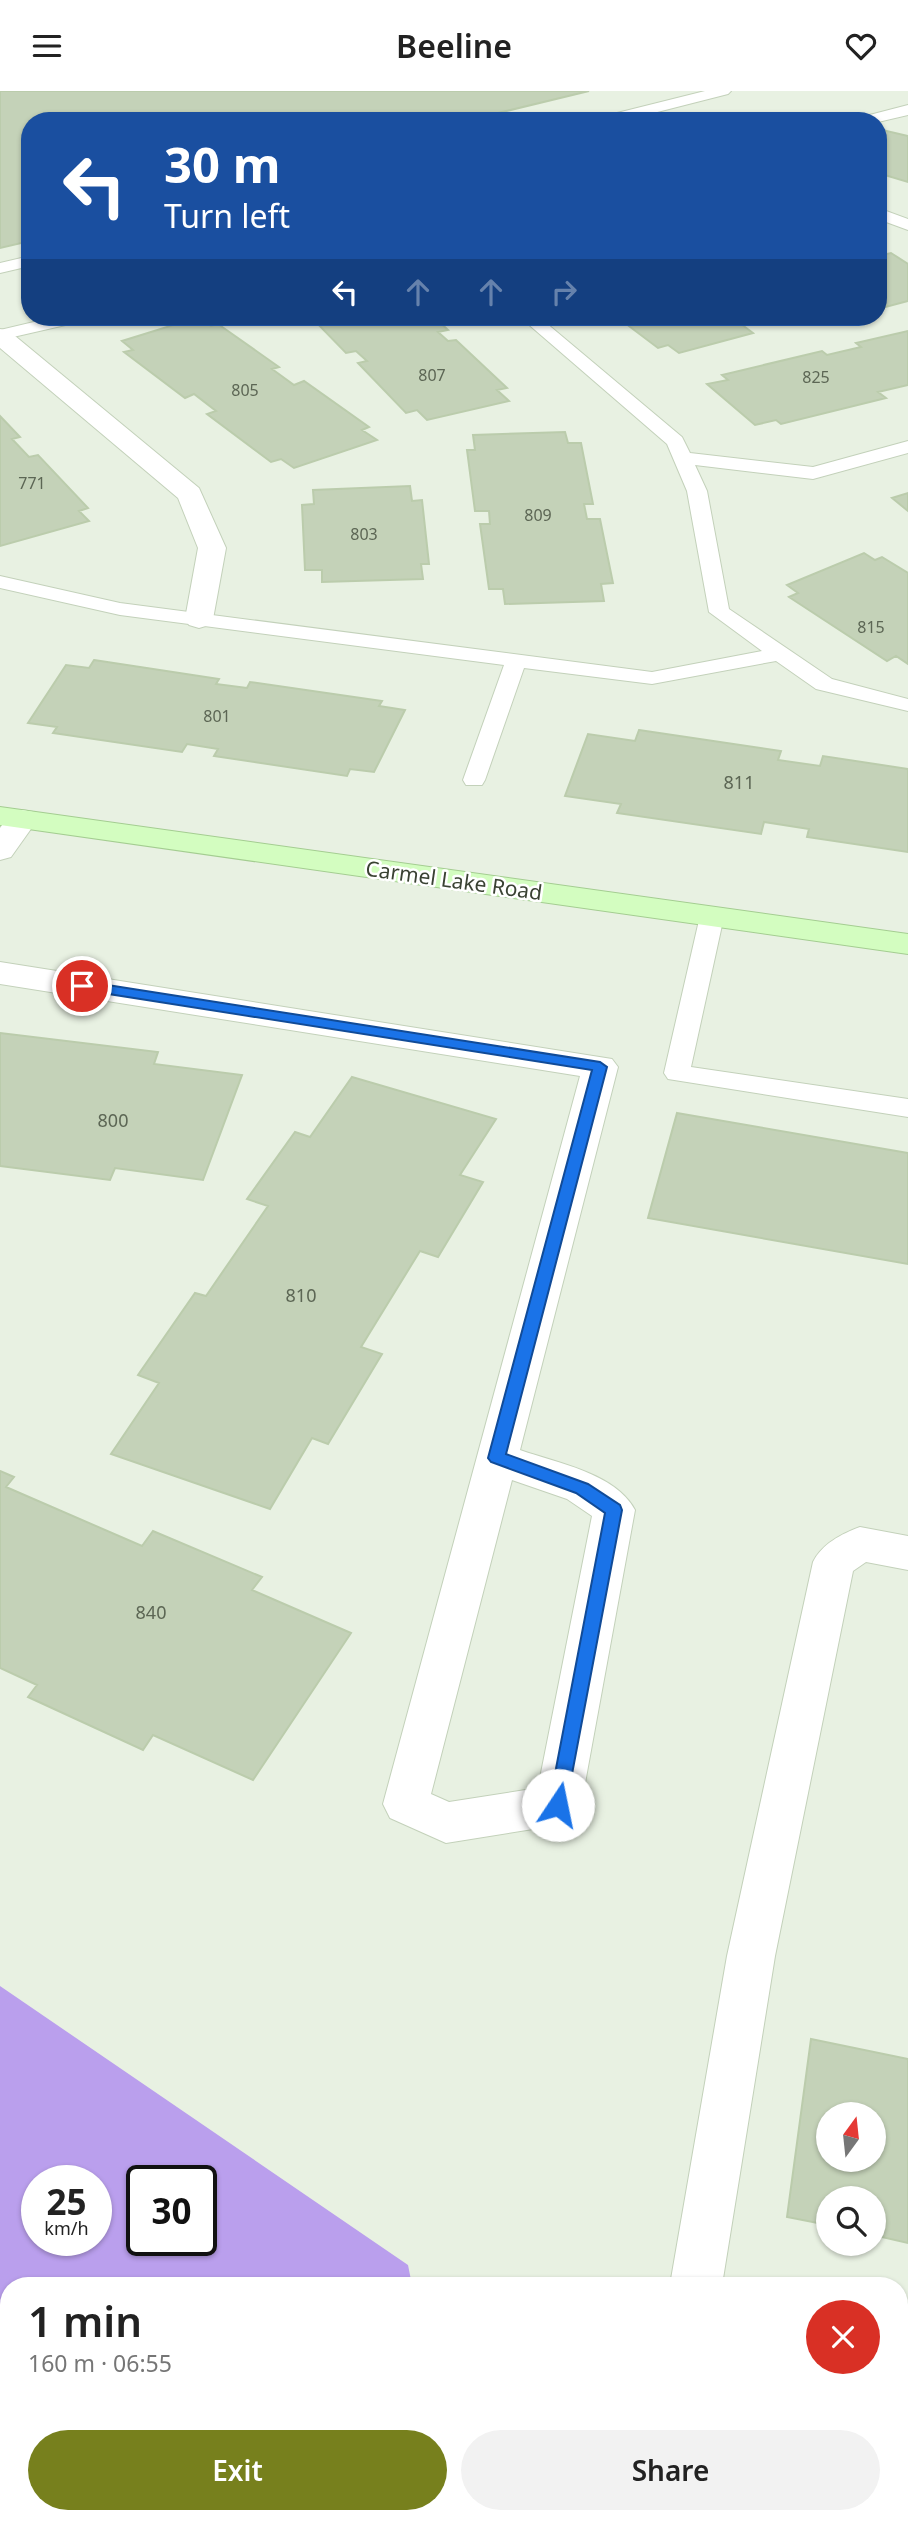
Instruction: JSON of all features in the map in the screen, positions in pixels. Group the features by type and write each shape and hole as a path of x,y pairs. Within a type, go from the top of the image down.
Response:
{"street":[{"path":"0,336 190,494 212,548 199,619"},
{"path":"0,850 11,817"},
{"name":"Carmel Lake Road","path":"11,817 908,944"},
{"path":"0,973 600,1067 497,1458 406,1804 446,1823 558,1805 614,1510 582,1488 497,1458"},
{"path":"697,2277 751,1956 834,1562 860,1544 908,1553"}],"lane":[{"path":"638,112 723,91"},
{"path":"887,115 908,110"},
{"path":"887,217 908,225"},
{"path":"0,268 21,263"},
{"path":"0,336 41,326"},
{"path":"540,326 675,441 696,491 719,612 824,684 908,705"},
{"path":"682,458 813,473 908,447"},
{"path":"0,582 120,608 652,678 779,654"},
{"path":"474,780 516,660"},
{"path":"712,916 677,1073 908,1108"}],"shaded area":[{"path":"0,1986 408,2265 410,2277 0,2277"}],"building":[{"path":"0,91 589,91 502,112 21,112 21,243 0,248"},
{"path":"887,131 908,136 908,182 887,176"},
{"path":"891,253 908,264 908,301 887,307 887,254"},
{"path":"170,326 221,326 279,367 272,369 294,385 304,381 369,427 362,430 377,440 294,468 281,459 271,462 207,414 216,411 194,394 185,398 124,352 133,350 122,341"},
{"path":"320,326 444,326 448,330 438,332 448,341 456,340 507,388 497,390 509,401 427,420 417,410 406,413 358,363 367,361 356,351 346,353"},
{"path":"629,326 744,326 753,333 679,353 668,345 658,348"},
{"path":"908,331 908,385 878,392 886,398 781,424 776,420 755,425 707,384 728,380 722,375 822,351 827,355 861,347 856,343"},
{"path":"0,416 20,437 12,439 29,457 38,455 88,508 79,511 89,521 0,546"},
{"path":"565,432 568,443 581,443 593,504 584,504 587,519 600,519 613,583 601,584 604,601 505,604 503,589 489,589 480,524 490,524 489,511 475,511 467,450 475,450 473,435"},
{"path":"410,486 412,501 422,500 429,564 421,564 423,579 322,582 322,570 305,570 302,505 314,504 313,490"},
{"path":"908,493 908,511 892,498"},
{"path":"864,553 875,560 882,557 908,573 908,664 896,656 887,661 789,597 798,593 787,585"},
{"path":"94,660 219,679 216,684 247,688 250,682 382,701 379,706 405,710 374,772 350,769 347,776 214,756 218,749 187,744 182,752 53,733 57,727 28,723 66,665 89,668"},
{"path":"639,730 781,751 778,760 820,766 823,756 908,769 908,852 807,837 809,829 764,822 761,834 617,813 621,804 565,796 588,734 635,741"},
{"path":"0,1033 158,1052 154,1064 242,1075 203,1180 115,1168 110,1180 0,1166"},
{"path":"352,1077 496,1119 460,1175 483,1182 438,1257 420,1251 361,1347 382,1354 328,1444 312,1438 270,1509 111,1454 159,1383 138,1375 195,1293 206,1296 268,1206 247,1199 295,1132 310,1137"},
{"path":"677,1113 908,1153 908,1264 648,1218"},
{"path":"0,1471 14,1477 6,1487 142,1546 153,1531 262,1577 252,1590 351,1633 253,1780 153,1735 143,1750 28,1697 37,1685 0,1668"},
{"path":"811,2039 908,2059 908,2243 886,2238 886,2186 816,2186 816,2223 787,2217"}],"route":[{"path":"82,986 600,1067 497,1458 582,1488 614,1510 558,1805"}]}
